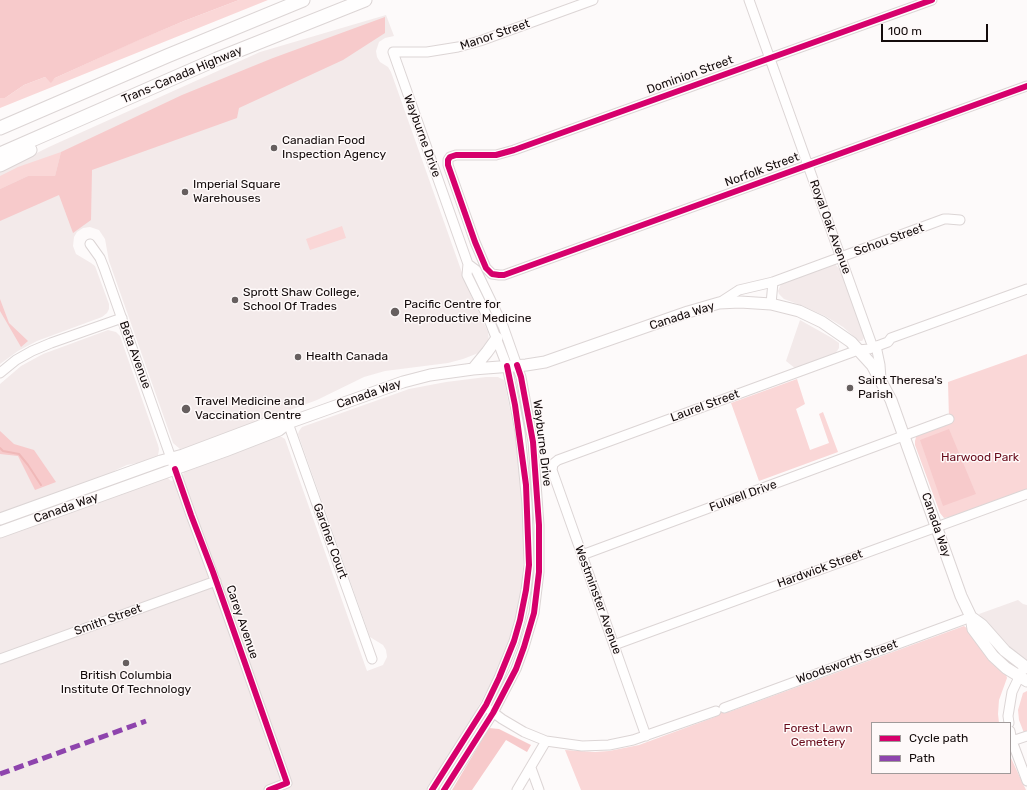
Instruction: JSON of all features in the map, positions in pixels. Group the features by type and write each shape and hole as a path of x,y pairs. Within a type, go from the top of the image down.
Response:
{"highway":[{"name":"Trans-Canada Highway","path":"0,128 167,56 303,0"},
{"name":"Trans-Canada Highway","path":"0,154 217,59 365,0"},
{"path":"0,165 39,146 105,109"}],"main road":[{"name":"Canada Way","path":"0,532 175,469 279,430 288,423 403,382 430,375 545,362 688,312 720,304 740,302 771,304 799,311 837,331 872,365 892,400 961,596 971,617 973,629 993,656 1024,673"},
{"path":"473,369 497,338"},
{"name":"Canada Way","path":"0,519 183,455 276,420 288,423"}],"street":[{"name":"Manor Street","path":"393,52 427,52 458,47 480,41 593,0"},
{"name":"Royal Oak Avenue","path":"749,0 840,257 874,344 880,365 881,379"},
{"name":"Dominion Street","path":"504,275 499,276 490,273 480,255 448,165 448,160 452,156 489,156 505,153 932,0"},
{"name":"Wayburne Drive","path":"393,52 468,264 467,275 497,338 512,366 521,377 529,419 536,476 540,550 534,613 524,648 516,669 493,713 444,790"},
{"name":"Norfolk Street","path":"504,275 1027,86"},
{"name":"Schou Street","path":"720,304 739,290 773,282 948,218 960,220"},
{"name":"Beta Avenue","path":"90,244 100,258 175,469"},
{"name":"Wayburne Drive","path":"432,790 486,705 499,678 514,641 520,620 526,590 528,565 526,485 512,366 503,326 476,270 468,264"},
{"path":"771,304 773,282"},
{"name":"Laurel Street","path":"553,464 558,460 858,350 867,343 874,344 885,337 891,338 1027,289"},
{"path":"0,373 16,360 32,351 122,318"},
{"name":"Fulwell Drive","path":"582,555 949,419"},
{"name":"Gardner Court","path":"288,423 372,659"},
{"name":"Westminster Avenue","path":"553,464 552,470 646,736"},
{"name":"Carey Avenue","path":"175,469 287,783 269,790"},
{"name":"Hardwick Street","path":"614,645 1027,494"},
{"name":"Smith Street","path":"0,659 216,582"},
{"path":"526,590 537,593"},
{"name":"Woodsworth Street","path":"486,705 493,713 524,732 546,741 582,746 598,746 620,743 646,736 971,617"},
{"path":"1009,722 1008,716 1012,692 1024,673"},
{"path":"1011,736 1027,781"},
{"path":"1012,741 1027,736"},
{"path":"517,790 546,741"},
{"path":"531,768 539,790"}],"shaded area":[{"path":"0,0 239,0 139,40 55,78 51,83 45,77 24,85 5,98 0,98"},
{"path":"386,15 394,36 385,38 379,42 376,51 377,57 380,62 388,67 391,72 466,284 488,332 489,341 481,352 448,363 385,371 364,377 317,400 187,448 180,449 173,443 109,261 105,239 99,230 90,227 83,228 77,232 74,237 73,246 76,254 95,266 109,304 107,313 102,317 37,341 18,351 0,364 0,171 51,146 260,52"},
{"path":"385,17 385,33 343,60 239,108 237,118 92,170 91,220 73,233 59,195 0,221 0,189 28,176 55,176 61,152 182,95 273,58"},
{"path":"835,264 842,272 858,316 864,338 862,341 859,341 843,327 825,316 784,299 779,294 778,291 781,284"},
{"path":"0,299 9,323 28,341 21,347 0,311"},
{"path":"800,320 839,343 839,348 835,354 796,369 786,361"},
{"path":"108,330 116,332 120,336 158,445 158,456 153,460 127,465 108,476 0,515 0,384 21,366 43,354"},
{"path":"498,377 504,380 515,434 521,487 524,543 522,586 514,626 500,666 476,711 426,790 0,790 0,536 167,477 171,481 183,476 184,471 280,436 285,439 367,671 383,665 387,657 386,650 383,645 370,637 298,434 299,431 302,427 409,389 446,382"},
{"path":"949,429 976,494 943,506 920,440"},
{"path":"0,431 14,444 34,450 56,482 35,490 18,456 0,454"},
{"path":"1018,600 1027,605 1027,664 990,630 979,614"},
{"path":"489,728 499,729 531,745 527,752 506,740 472,790 452,790"}],"green space":[{"path":"239,0 268,0 0,108 0,98 5,98 24,85 45,77 51,82 55,78 138,40"},
{"path":"61,152 55,176 28,176 0,189 0,176 18,167"},
{"path":"342,226 346,238 310,250 306,239"},
{"name":"Harwood Park","path":"1027,354 1027,491 956,516 944,518 940,513 915,445 916,437 949,419 948,382"},
{"path":"797,379 805,404 796,409 810,450 829,443 819,414 823,412 838,452 759,481 731,403"},
{"name":"Forest Lawn Cemetery","path":"964,626 1006,674 1007,678 999,700 999,722 871,722 871,774 1011,774 1011,758 1026,790 581,790 565,750 595,752 609,751 639,745 715,717 722,710 724,712 729,712"},
{"path":"1027,691 1027,732 1024,733 1019,720 1018,710 1023,693"}],"waterway":[{"path":"0,448 3,451 19,454 41,485"}],"marked path":[{"path":"0,774 146,721"}],"cycle path":[{"path":"932,0 514,150 496,155 456,155 450,157 448,160 448,165 475,242 486,268 492,274 504,275 1027,86"},
{"path":"444,790 493,713 516,669 534,613 539,572 539,525 533,442 521,377 517,365"},
{"path":"432,790 486,705 499,678 514,641 526,590 529,565 526,485 515,405 507,366"},
{"path":"175,469 287,783 269,790"}],"place":[{"name":"Canadian Food Inspection Agency","path":"274,148"},
{"name":"Imperial Square Warehouses","path":"185,192"},
{"name":"Sprott Shaw College, School Of Trades","path":"235,300"},
{"name":"Pacific Centre for Reproductive Medicine","path":"395,312"},
{"name":"Health Canada","path":"298,357"},
{"name":"Saint Theresa's Parish","path":"850,388"},
{"name":"Travel Medicine and Vaccination Centre","path":"186,409"},
{"name":"British Columbia Institute Of Technology","path":"126,663"}]}
